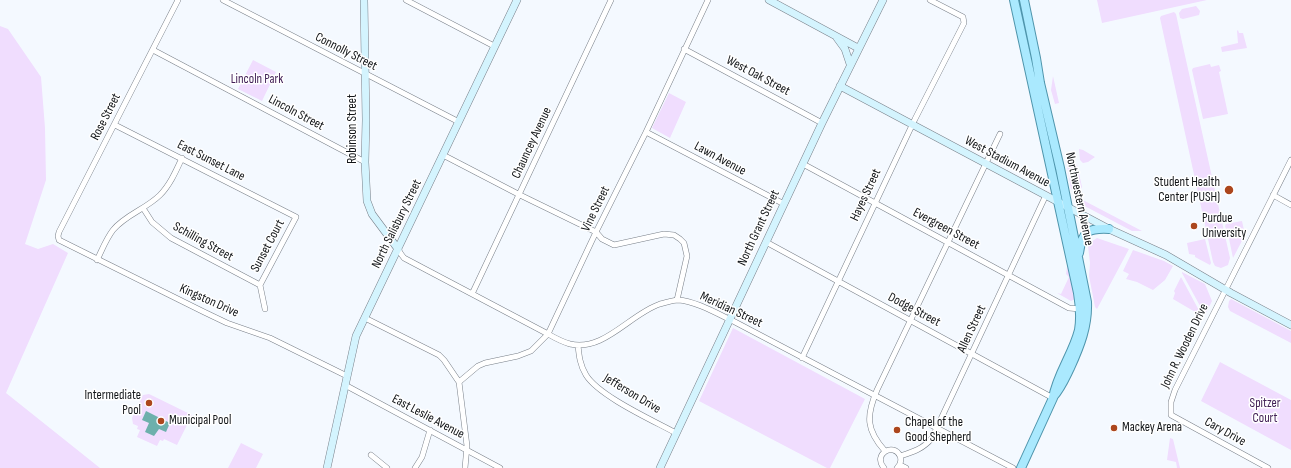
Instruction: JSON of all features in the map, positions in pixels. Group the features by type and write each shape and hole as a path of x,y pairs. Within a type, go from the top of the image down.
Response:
{"main road":[{"name":"Northwestern Avenue","path":"1014,0 1078,293 1080,309 1080,322 1077,337 1055,386 1053,398"},
{"name":"Northwestern Avenue","path":"1021,468 1053,398 1060,389 1079,349 1086,321 1087,310 1086,293 1060,168 1040,83 1034,44 1024,0"},
{"path":"1078,256 1082,240 1086,233 1097,228 1109,229"}],"street":[{"name":"Rose Street","path":"62,243 58,240 59,232 178,0"},
{"name":"Connolly Street","path":"223,0 459,122"},
{"name":"Robinson Street","path":"364,0 365,162 368,206 377,221 398,249"},
{"path":"406,0 494,46"},
{"name":"North Salisbury Street","path":"327,468 356,336 516,0"},
{"name":"Chauncey Avenue","path":"472,294 612,0"},
{"name":"Vine Street","path":"459,382 478,366 485,363 518,356 531,351 548,334 708,0"},
{"path":"769,0 858,48"},
{"name":"North Grant Street","path":"660,468 802,164 850,64 883,0"},
{"name":"Hayes Street","path":"802,358 912,124 964,21 963,17 930,0"},
{"path":"836,36 845,49 850,64"},
{"name":"Lincoln Street","path":"153,50 365,162"},
{"name":"West Oak Street","path":"684,50 822,123"},
{"name":"West Stadium Avenue","path":"840,86 1109,229 1166,255 1291,325"},
{"name":"East Sunset Lane","path":"115,124 296,217"},
{"name":"Lawn Avenue","path":"646,132 784,204"},
{"path":"885,452 876,442 870,426 870,410 875,395 1000,134"},
{"path":"443,155 596,232 602,239 614,245 664,234 680,239 684,243 686,256 677,300"},
{"path":"97,260 114,229 127,218 154,201 166,188 182,158"},
{"name":"John R. Wooden Drive","path":"1171,415 1171,402 1175,390 1291,160"},
{"name":"Evergreen Street","path":"802,164 1069,308 1080,309"},
{"path":"1273,195 1291,205"},
{"name":"Allen Street","path":"900,456 916,451 926,445 937,428 1046,196"},
{"name":"Schilling Street","path":"143,208 152,222 171,238 260,285"},
{"name":"Sunset Court","path":"265,309 260,285 296,217"},
{"name":"Dodge Street","path":"766,242 1053,398"},
{"name":"Kingston Drive","path":"62,243 204,312 228,323 270,338 347,376"},
{"name":"Meridian Street","path":"398,249 404,258 548,334 570,344 586,345 601,340 651,307 677,300 695,304 729,319 1013,468"},
{"path":"365,318 439,355 459,382 467,450 465,468"},
{"name":"Jefferson Drive","path":"578,345 582,367 592,383 607,395 676,433"},
{"name":"East Leslie Avenue","path":"345,384 500,468"},
{"name":"Cary Drive","path":"1171,415 1268,468"},
{"path":"415,468 422,457 430,430"},
{"path":"884,468 880,460 881,456 885,452 894,450 899,453 900,456 898,466 906,468"},
{"path":"371,455 387,468"}],"green space":[{"path":"1097,0 1207,0 1102,23"},
{"path":"1196,6 1200,11 1199,15 1183,19 1180,18 1179,13 1182,9"},
{"path":"1174,12 1176,14 1230,258 1228,265 1221,268 1215,266 1213,262 1160,18 1161,16"},
{"path":"0,26 8,29 41,77 45,128 46,180 25,244 38,249 53,244 68,253 6,393 100,468 0,468"},
{"path":"1238,30 1239,33 1243,33 1247,48 1222,52 1221,47 1238,43"},
{"name":"Lincoln Park","path":"253,60 276,72 262,101 238,89"},
{"path":"1210,64 1211,67 1219,65 1221,71 1219,72 1228,114 1203,119 1192,70 1193,68"},
{"path":"1053,76 1059,103 1055,104 1051,90"},
{"path":"669,93 686,102 670,138 652,128"},
{"path":"1079,149 1095,157 1088,162 1083,163 1080,160"},
{"path":"1066,159 1077,165 1082,187 1078,193 1071,189"},
{"path":"1079,198 1142,231 1132,231 1077,202"},
{"path":"1242,221 1245,235 1233,258 1227,229 1225,226 1226,224"},
{"path":"1097,238 1129,249 1097,309 1095,307 1089,276 1090,263 1088,244"},
{"path":"1205,239 1211,263 1210,265 1195,257 1195,255 1189,254 1187,243"},
{"path":"1133,250 1164,261 1173,266 1165,280 1153,290 1137,282 1126,279 1129,274 1123,271"},
{"path":"1067,267 1075,299 1071,301 1057,293 1061,294 1069,277 1066,274"},
{"path":"1182,273 1205,284 1212,301 1205,315"},
{"path":"1181,277 1202,316 1173,299 1175,293 1174,291"},
{"path":"1231,299 1291,331 1291,343 1230,311 1228,307"},
{"path":"733,328 865,399 830,468 827,468 699,401"},
{"name":"Spitzer Court","path":"1220,362 1291,400 1291,450 1201,401"},
{"name":"Municipal Pool","path":"149,394 192,415 177,445 164,439 163,441 160,440 157,446 137,437 140,430 137,429 138,426 133,424 132,418 143,395"},
{"path":"1170,438 1173,439 1180,468 1177,468 1176,462 1167,460"},
{"path":"241,443 263,454 256,468 228,468"}],"shaded area":[{"path":"146,411 170,423 166,432 159,429 154,436 145,432 149,423 142,420"}],"place":[{"name":"Student Health Center (PUSH)","path":"1229,190"},
{"name":"Purdue University","path":"1194,226"},
{"name":"Intermediate Pool","path":"149,403"},
{"name":"Municipal Pool","path":"161,421"},
{"name":"Mackey Arena","path":"1114,428"},
{"name":"Chapel of the Good Shepherd","path":"897,430"}]}
